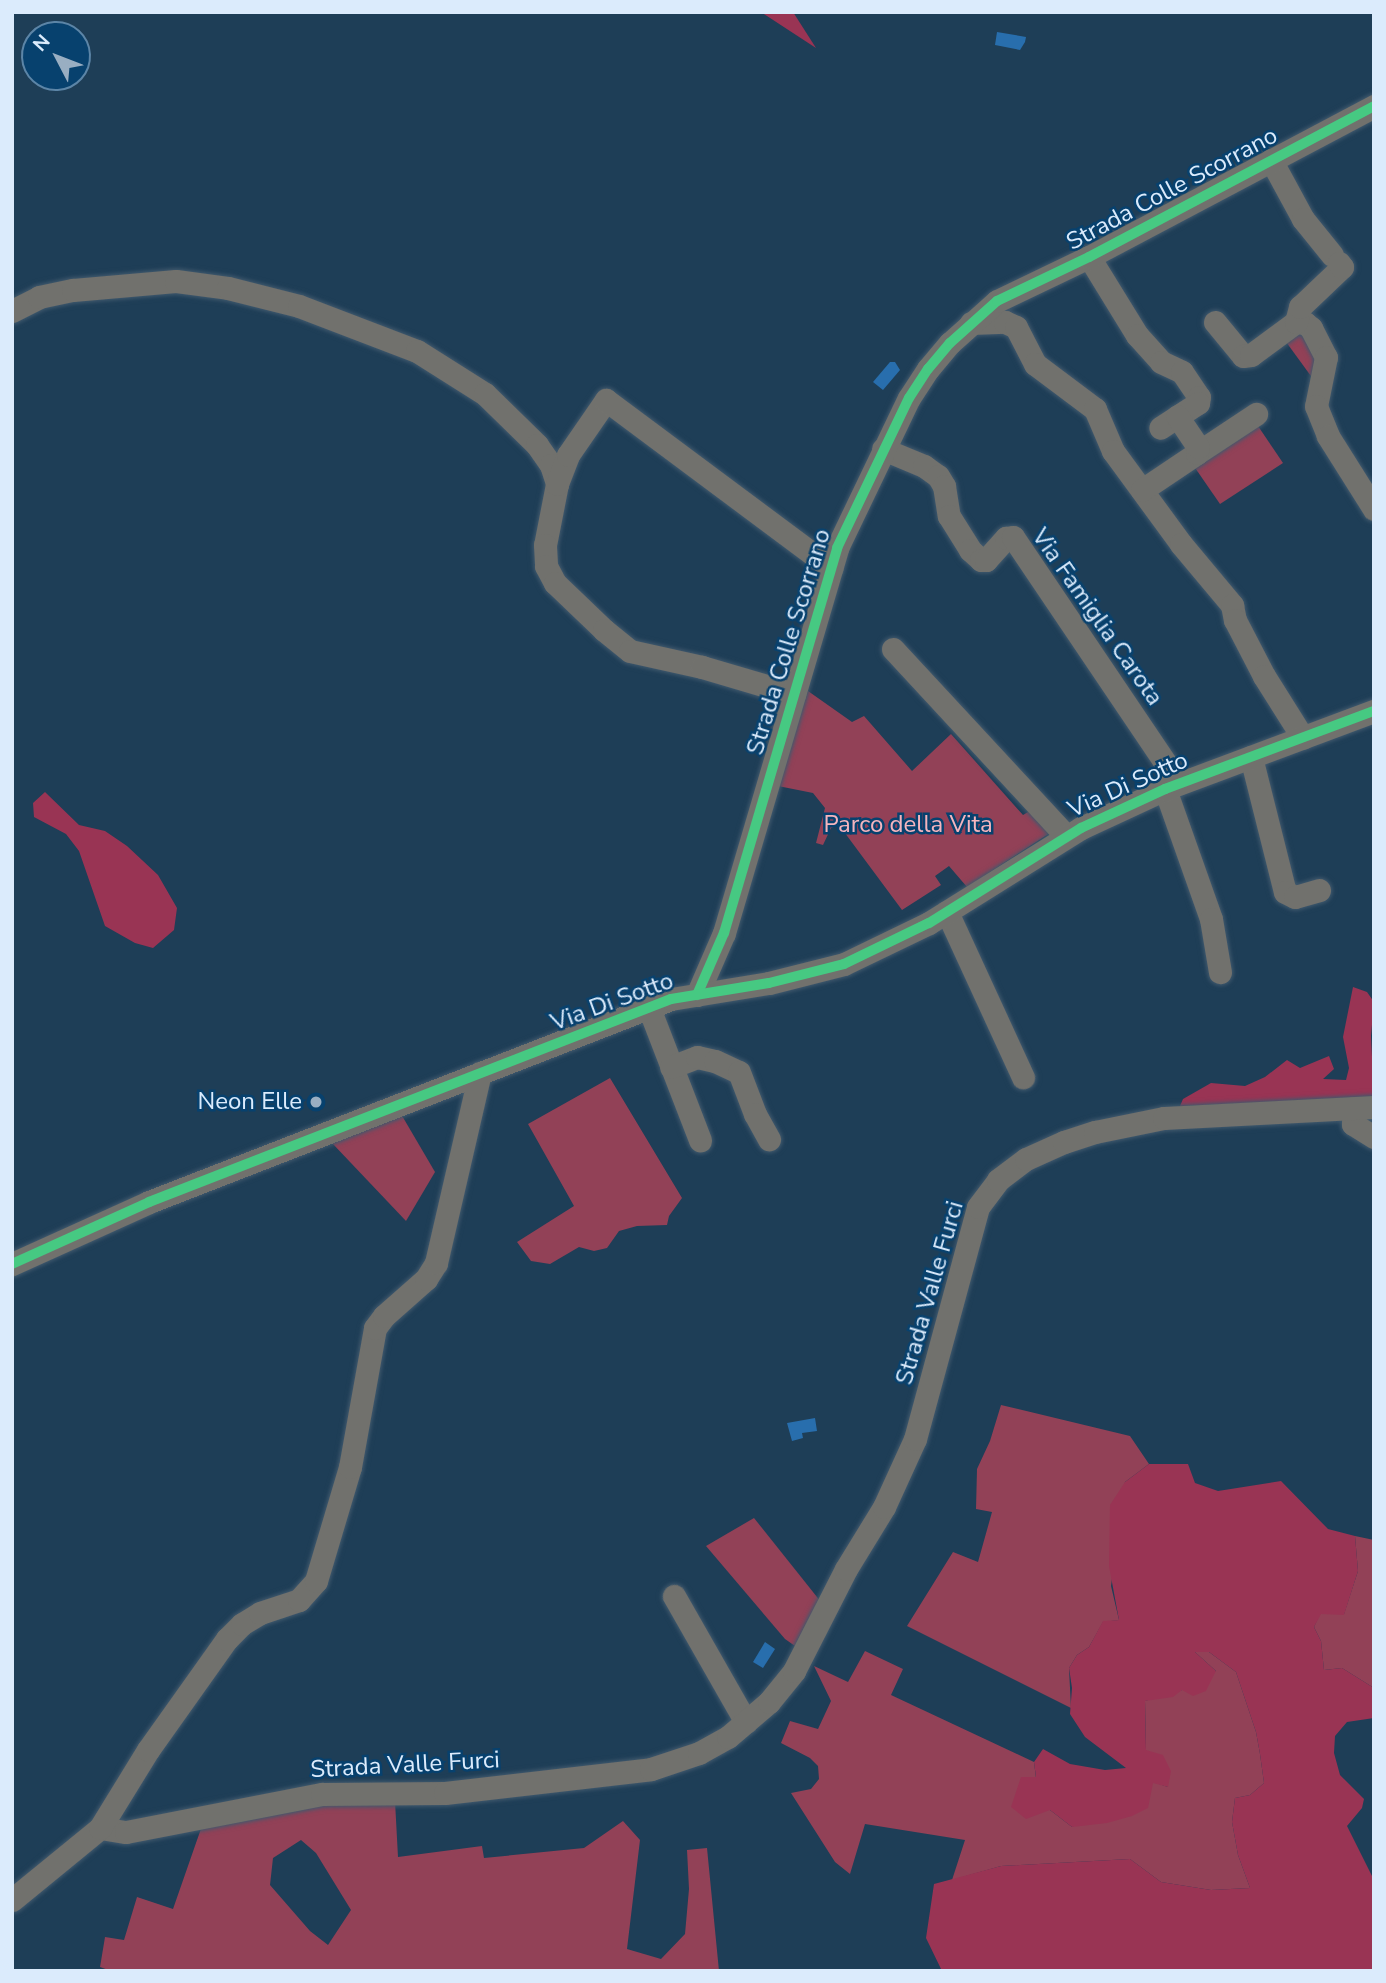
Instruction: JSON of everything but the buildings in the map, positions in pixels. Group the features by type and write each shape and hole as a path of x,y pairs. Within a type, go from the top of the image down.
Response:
{"street":[{"name":"Strada Colle Scorrano","path":"697,995 724,933 837,548 883,449 909,398 928,369 971,323 997,300 1089,257 1374,106"},
{"path":"1215,322 1243,356 1251,355 1296,322 1300,307 1342,267 1303,219 1271,160"},
{"path":"1089,257 1137,335 1161,362 1182,372 1199,397 1198,403 1168,422 1199,447 1197,453"},
{"path":"12,311 39,297 73,290 176,281 228,288 299,306 354,325 439,362 485,394 522,429 551,465 557,484 545,545 546,566 555,583 604,630 630,651 702,667 794,694"},
{"path":"971,323 1005,322 1016,327 1035,364 1095,409 1113,451 1232,605 1236,620 1264,676 1303,737"},
{"path":"1296,322 1305,323 1311,328 1326,357 1316,406 1320,418 1374,509"},
{"name":"Strada Colle Scorrano","path":"557,484 568,455 606,400 831,568"},
{"path":"1142,490 1256,414"},
{"name":"Via Famiglia Carota","path":"883,449 925,466 938,476 944,486 949,516 970,550 981,560 986,560 1006,538 1013,537 1172,786"},
{"name":"Via Di Sotto","path":"893,649 1065,835"},
{"name":"Via Di Sotto","path":"12,1264 149,1202 671,999 769,984 844,964 901,939 1065,835 1172,786 1374,711"},
{"path":"1251,757 1285,892 1295,897 1319,890"},
{"name":"Via Di Sotto","path":"1172,786 1211,919 1220,972"},
{"path":"947,912 1023,1077"},
{"name":"Strada Colle Scorrano","path":"671,999 680,986 716,952"},
{"name":"Via Di Sotto","path":"649,1008 700,1140"},
{"path":"671,1067 697,1057 715,1061 739,1072 755,1114 769,1139"},
{"path":"12,1900 100,1828 148,1750 227,1639 242,1624 260,1613 299,1600 316,1581 351,1467 376,1328 384,1315 426,1279 436,1263 480,1073"},
{"path":"1364,1107 1353,1124 1374,1137"},
{"name":"Strada Valle Furci","path":"100,1828 126,1832 322,1794 405,1796 445,1793 651,1769 699,1753 728,1737 746,1722 794,1671 846,1569 887,1500 915,1439 978,1208 998,1180 1026,1159 1064,1142 1136,1124 1175,1117 1364,1107"},
{"path":"674,1596 746,1722"}],"green space":[{"path":"1294,326 1314,341 1316,383 1281,335"},
{"path":"1254,420 1283,463 1220,504 1191,462"},
{"name":"Parco della Vita","path":"808,691 852,722 864,716 912,771 951,734 1023,815 1033,809 1053,831 967,887 949,866 935,876 941,885 902,910 839,825 831,828 823,845 816,843 825,808 813,793 778,786"},
{"path":"610,1078 682,1198 669,1216 667,1225 637,1226 619,1231 607,1248 594,1251 579,1247 550,1264 531,1261 517,1242 574,1206 528,1124"},
{"path":"401,1114 435,1172 406,1221 332,1143"},
{"path":"1001,1405 1130,1436 1149,1464 1125,1482 1111,1586 1119,1620 1103,1622 1089,1647 1077,1655 1069,1668 1071,1708 907,1626 953,1552 978,1562 992,1512 976,1509 977,1469 990,1441"},
{"path":"754,1518 821,1602 795,1646 785,1639 706,1546"},
{"path":"1355,1536 1374,1540 1374,1688 1342,1668 1324,1670 1321,1641 1314,1627 1320,1614 1344,1614 1358,1571"},
{"path":"865,1651 903,1669 891,1695 1034,1762 1036,1778 1050,1810 1072,1827 1153,1782 1168,1787 1146,1751 1145,1701 1182,1690 1216,1671 1195,1652 1209,1652 1236,1672 1256,1732 1260,1754 1264,1783 1250,1795 1235,1798 1232,1822 1238,1855 1250,1888 1211,1890 1161,1882 1130,1859 1001,1866 952,1880 965,1840 865,1824 850,1874 835,1862 791,1793 811,1789 819,1779 818,1766 810,1758 781,1743 790,1721 818,1729 831,1701 814,1666 848,1682"},
{"path":"395,1801 398,1857 482,1846 484,1858 584,1848 623,1821 640,1840 627,1949 661,1959 685,1934 689,1889 687,1850 707,1848 719,1971 111,1971 100,1967 105,1937 124,1940 137,1897 173,1909 204,1820 310,1803","holes":["301,1840 316,1853 351,1910 328,1945 310,1931 270,1885 273,1858"]}],"shaded area":[{"path":"761,12 793,12 816,48"},
{"path":"45,792 79,825 105,831 127,846 158,875 177,908 174,930 153,948 135,943 105,926 79,851 66,834 34,817 33,803"},
{"path":"1353,987 1367,992 1374,1002 1371,1036 1374,1098 1180,1106 1183,1099 1211,1083 1245,1086 1265,1077 1287,1060 1300,1068 1329,1056 1334,1069 1323,1079 1346,1080 1349,1068 1343,1037"},
{"path":"1149,1464 1188,1464 1195,1483 1218,1491 1281,1481 1328,1529 1355,1536 1358,1571 1344,1615 1321,1614 1314,1627 1321,1641 1324,1670 1342,1668 1374,1688 1374,1718 1347,1722 1335,1736 1334,1753 1340,1775 1364,1799 1362,1808 1347,1826 1374,1880 1374,1971 942,1971 926,1938 934,1884 1001,1866 1130,1859 1161,1882 1211,1890 1250,1888 1238,1855 1232,1822 1235,1798 1250,1795 1264,1783 1260,1754 1256,1732 1236,1672 1209,1652 1195,1652 1216,1671 1206,1691 1193,1696 1182,1690 1173,1697 1145,1701 1146,1750 1163,1755 1171,1771 1168,1787 1153,1783 1148,1808 1107,1823 1072,1827 1050,1810 1026,1819 1011,1807 1021,1777 1036,1777 1034,1762 1043,1749 1070,1764 1105,1770 1126,1768 1085,1737 1070,1714 1072,1688 1069,1668 1077,1655 1089,1647 1103,1621 1119,1620 1109,1566 1110,1505 1125,1482"}],"water":[{"path":"997,32 1026,37 1025,42 1020,50 995,45"},
{"path":"890,362 895,362 900,370 883,390 873,382"},
{"path":"815,1418 817,1431 802,1433 803,1438 792,1441 787,1423"},
{"path":"765,1642 775,1649 763,1668 753,1662"}],"cycle path":[{"path":"697,995 724,933 837,548 909,398 928,369 950,343 997,301 1089,257 1374,106"},
{"path":"12,1264 149,1202 671,999 769,983 844,964 929,923 1081,828 1165,789 1374,711"}],"place":[{"name":"Neon Elle","path":"316,1102"}]}
